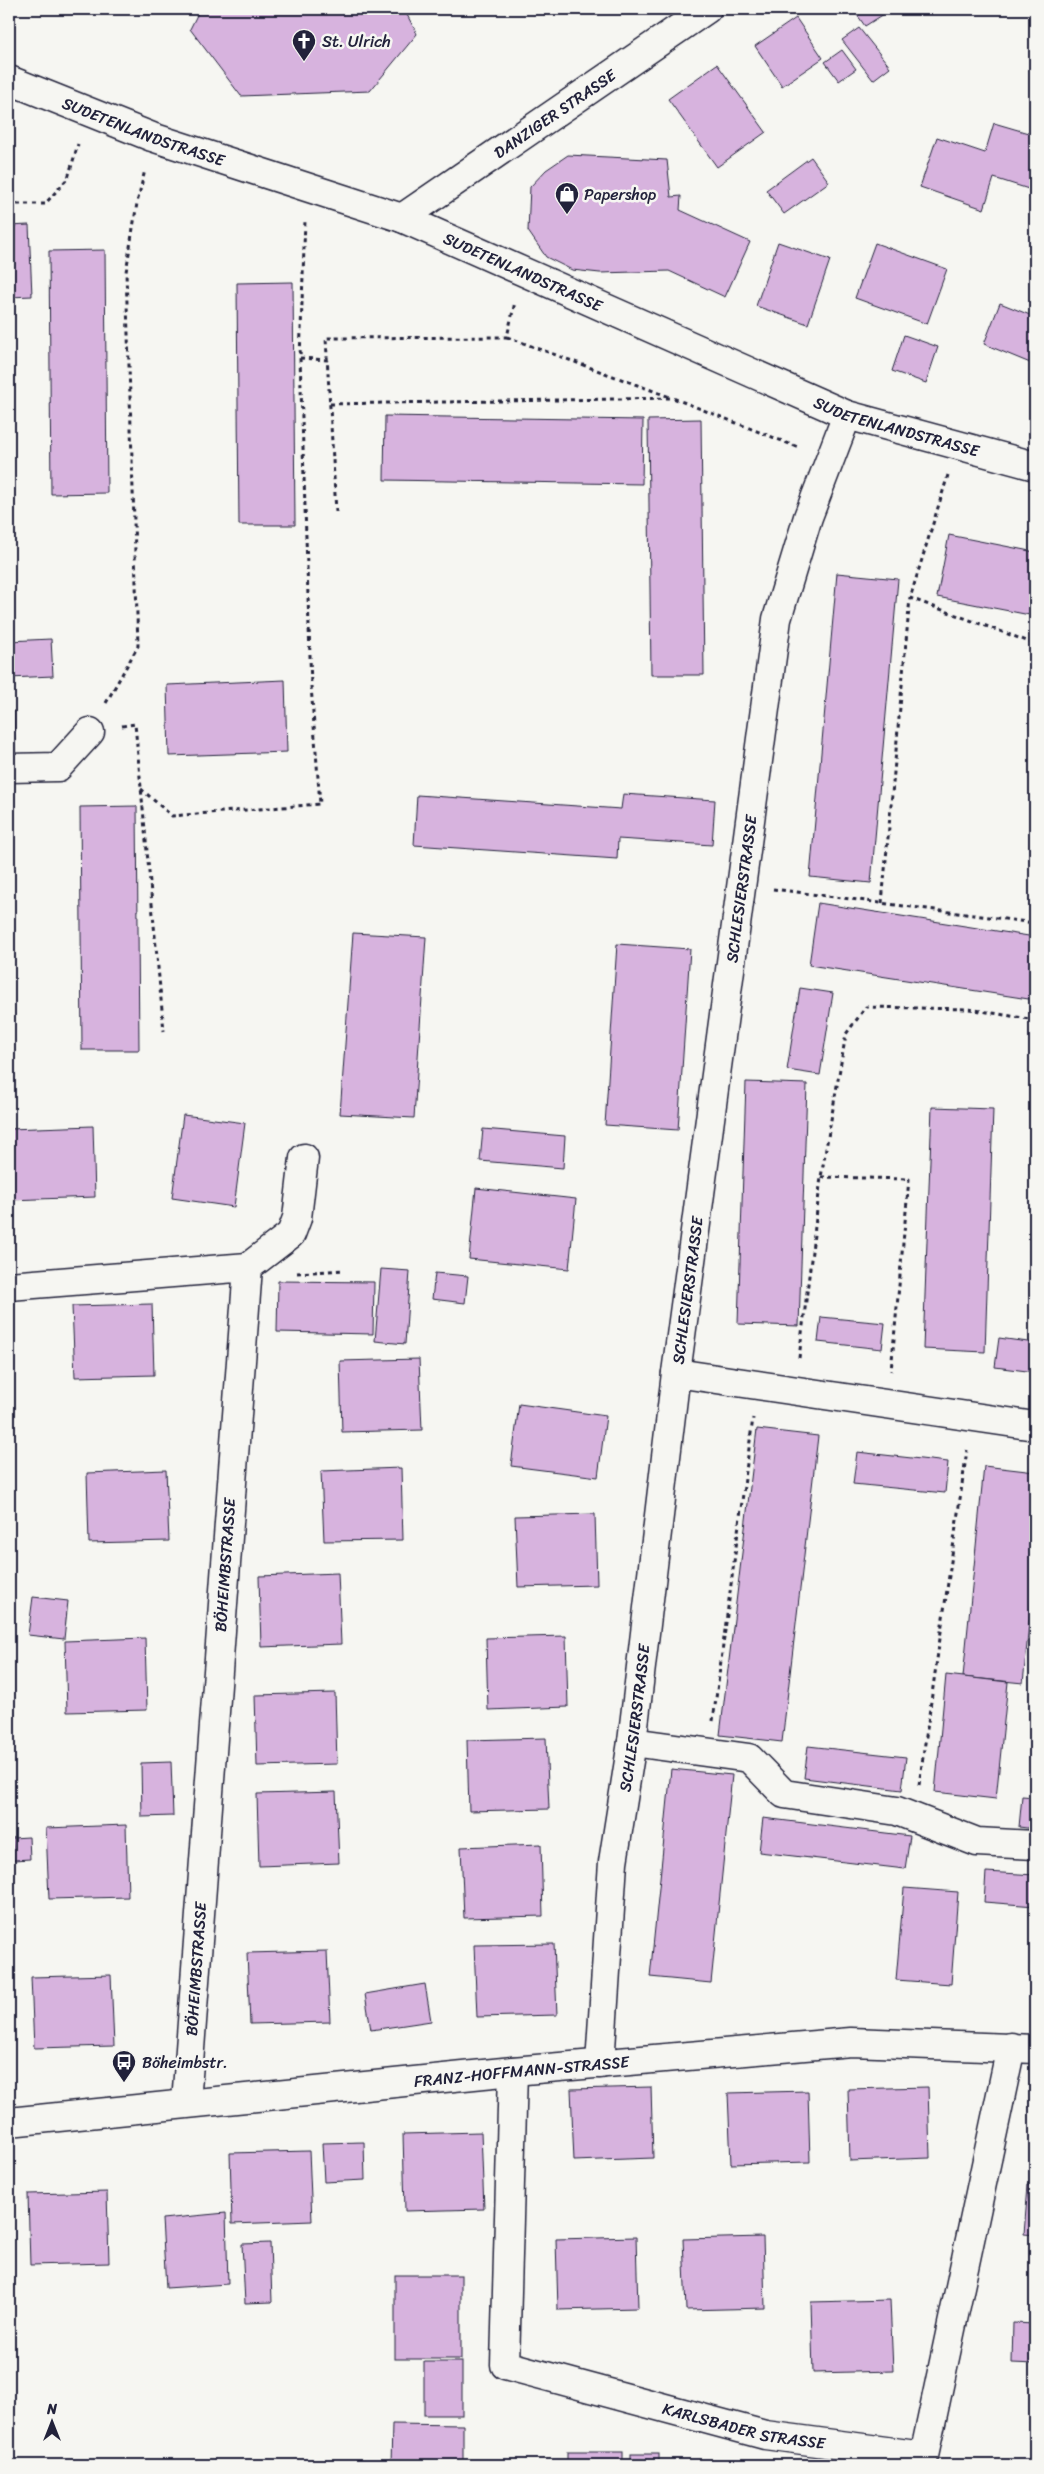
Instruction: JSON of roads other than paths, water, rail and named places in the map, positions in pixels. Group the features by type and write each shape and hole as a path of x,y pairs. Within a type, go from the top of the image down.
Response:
{"street":[{"name":"DANZIGER STRASSE","path":"402,218 707,9"},
{"name":"SUDETENLANDSTRASSE","path":"9,80 152,137 402,218 847,415 1035,466"},
{"name":"SCHLESIERSTRASSE","path":"600,2064 613,1862 632,1742 676,1373 777,619 808,517 847,415"},
{"path":"9,768 58,767 90,732"},
{"path":"9,1286 248,1266 291,1234 297,1218 304,1158"},
{"name":"BÖHEIMBSTRASSE","path":"186,2103 248,1266"},
{"name":"SCHLESIERSTRASSE","path":"676,1373 1035,1426"},
{"path":"632,1742 749,1758 784,1794 897,1811 977,1842 1035,1845"},
{"name":"FRANZ-HOFFMANN-STRASSE","path":"9,2122 513,2071 851,2042 1023,2048"},
{"name":"KARLSBADER STRASSE","path":"513,2071 505,2365 765,2435 924,2456 1023,2048"}],"place":[{"name":"St. Ulrich","path":"304,62"},
{"name":"Papershop","path":"567,215"},
{"name":"Böheimbstr.","path":"124,2083"}]}
